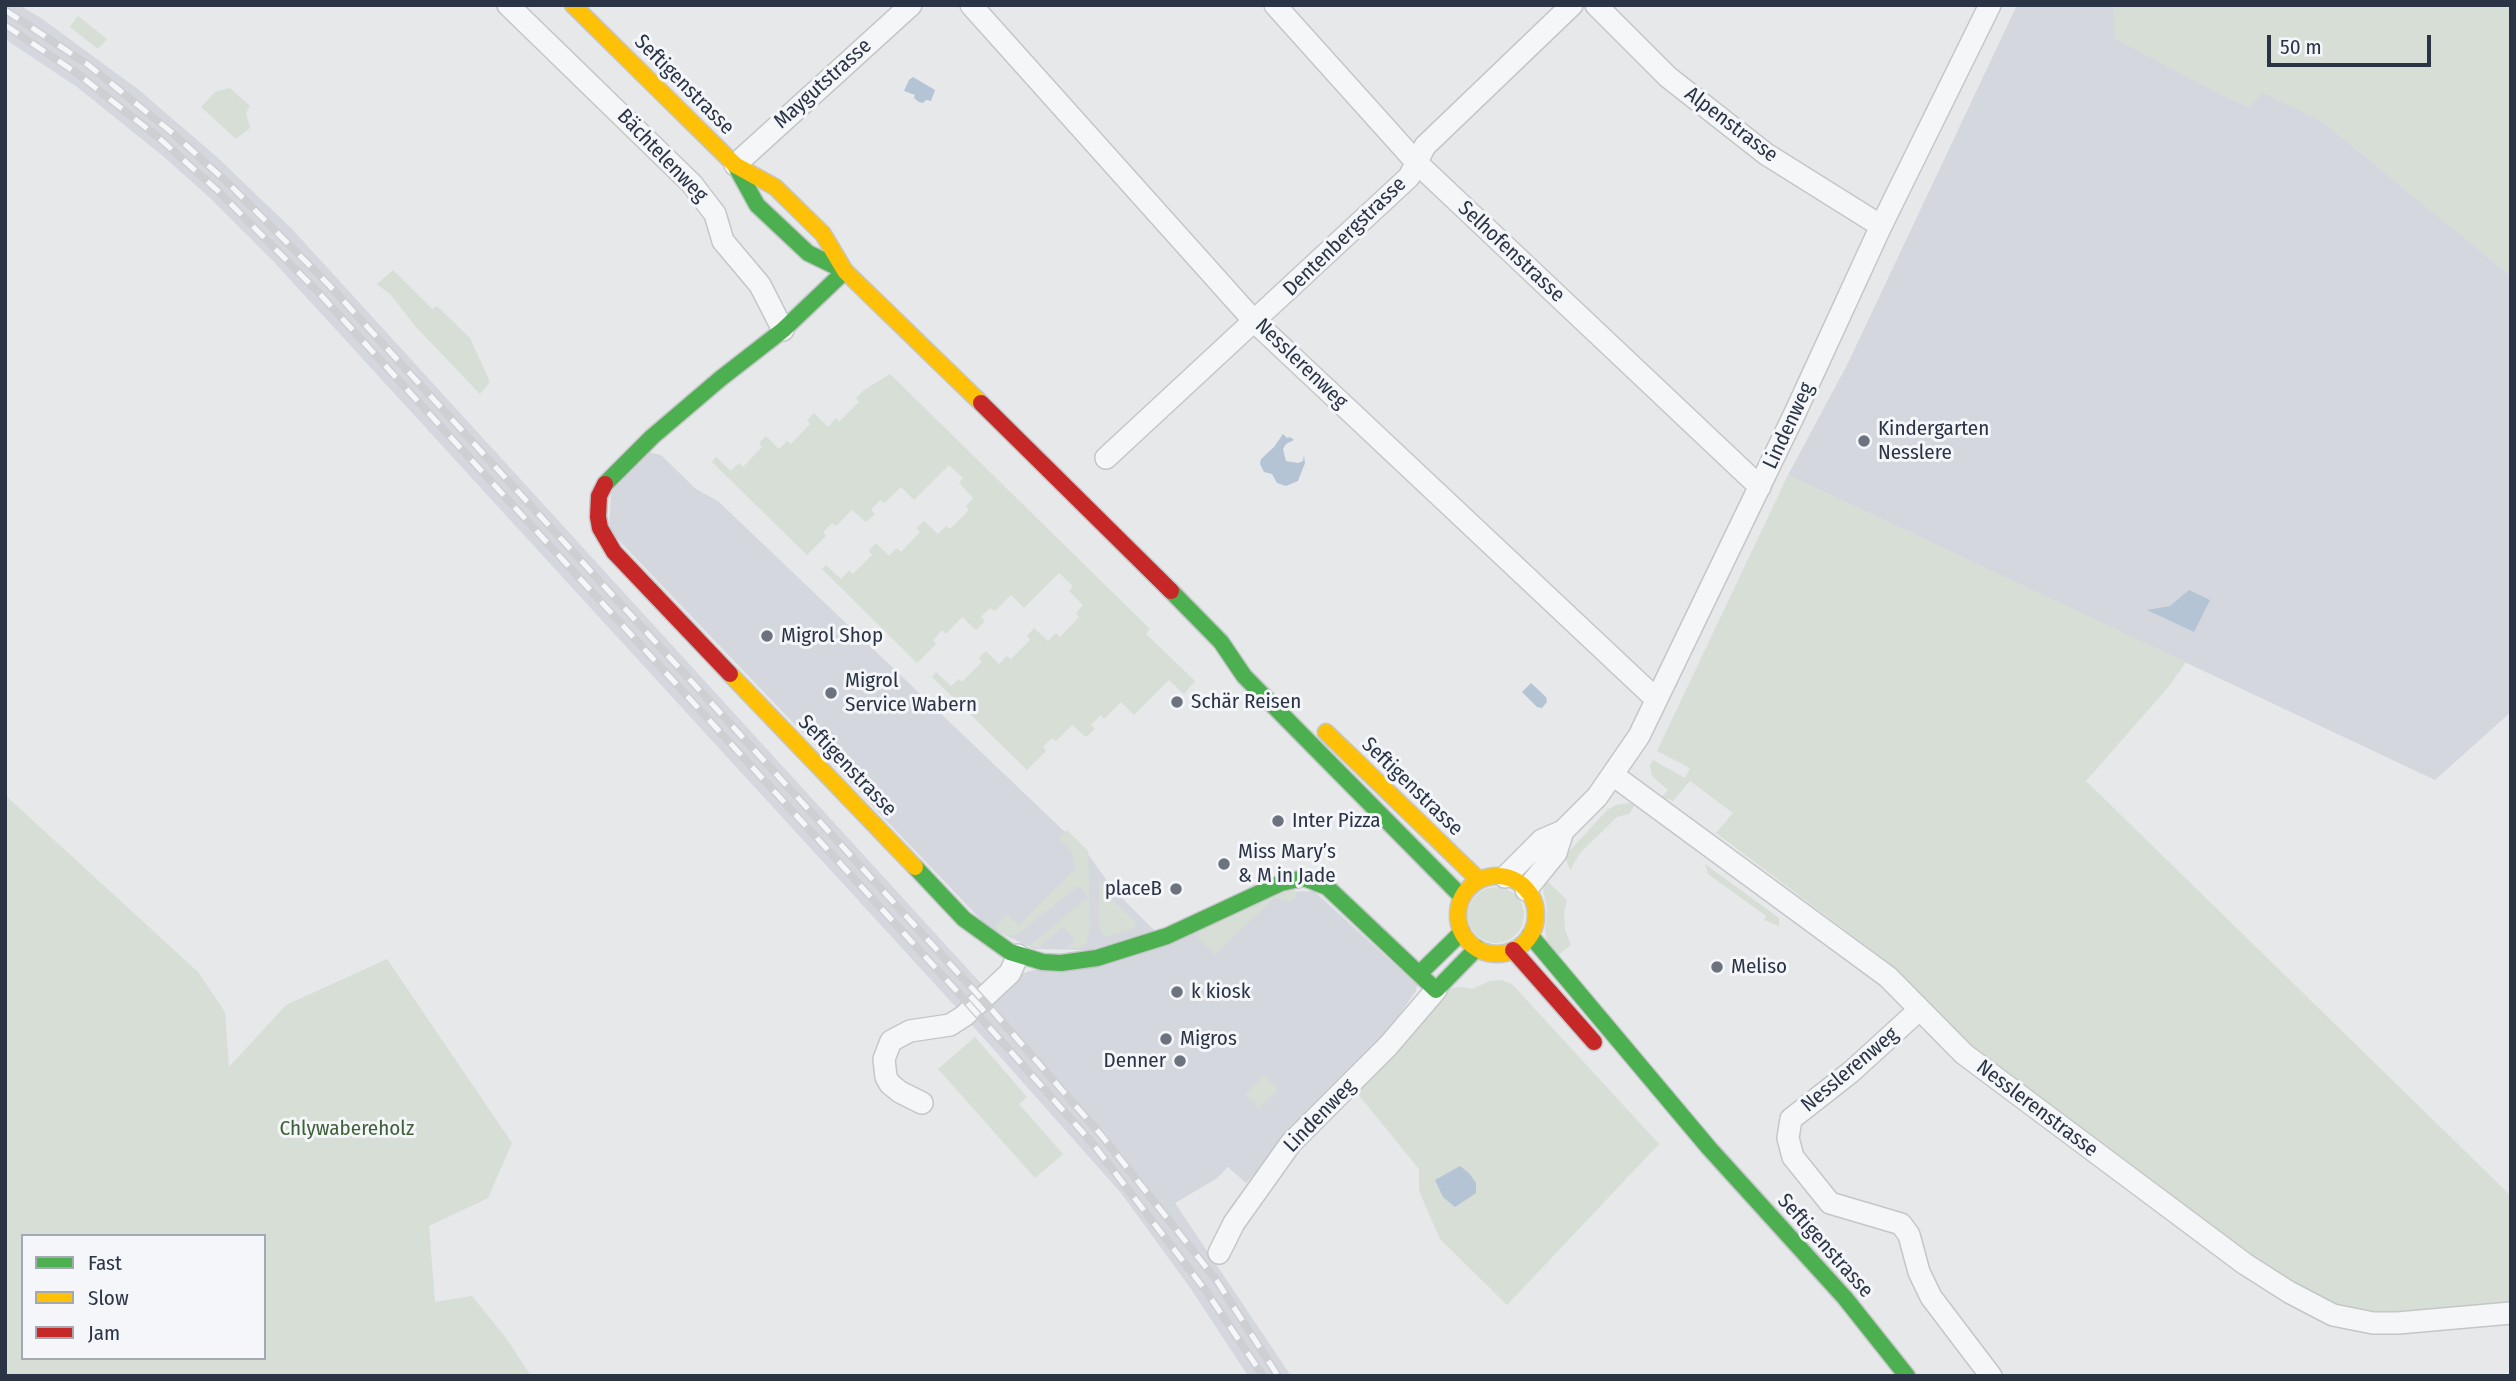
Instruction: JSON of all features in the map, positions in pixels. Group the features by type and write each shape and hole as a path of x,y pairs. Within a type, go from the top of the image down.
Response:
{"main road":[{"name":"Seftigenstrasse","path":"573,5 735,164 775,187 823,234 845,271 1136,555 1221,642 1244,676 1462,897"},
{"name":"Seftigenstrasse","path":"735,164 757,205 808,253 845,271"},
{"name":"Seftigenstrasse","path":"845,271 783,330 720,379 608,479 599,496 600,528 614,552 964,919 993,942 1018,956 1061,963 1119,951 1167,936 1281,883 1304,878 1327,887 1402,960 1420,973"},
{"name":"Seftigenstrasse","path":"1221,642 1255,664"},
{"name":"Seftigenstrasse","path":"1314,721 1479,880"},
{"path":"1492,876 1517,881 1533,900 1535,924 1530,935 1513,950 1489,953 1477,948 1462,932 1458,921 1462,897 1479,880 1492,876"},
{"path":"1436,989 1420,973 1462,932"},
{"name":"Seftigenstrasse","path":"1530,935 1709,1148 1845,1298 1907,1376"},
{"name":"Lindenweg","path":"1436,989 1477,948"},
{"path":"1513,950 1601,1050"},
{"name":"Seftigenstrasse","path":"1651,1106 1709,1148"}],"street":[{"name":"Bächtelenweg","path":"508,5 692,184 715,214 723,241 760,285 783,330"},
{"name":"Maygutstrasse","path":"735,164 911,5"},
{"name":"Nesslerenweg","path":"971,5 1255,322 1656,699"},
{"name":"Selhofenstrasse","path":"1275,5 1417,163 1760,487"},
{"name":"Dentenbergstrasse","path":"1106,458 1409,177 1425,146 1572,5"},
{"name":"Alpenstrasse","path":"1596,5 1668,77 1766,154 1881,226"},
{"name":"Lindenweg","path":"1505,877 1542,840 1563,831 1597,797 1639,736 1760,487 1881,226 1990,5"},
{"name":"Nesslerenstrasse","path":"1614,775 1888,977 1964,1054 2235,1257 2288,1292 2333,1315 2373,1323 2511,1313"},
{"name":"Lindenweg","path":"1526,890 1556,852 1563,831"},
{"path":"922,1103 900,1092 886,1077 884,1059 891,1041 910,1031 950,1025 964,1016 1010,973 1018,956"},
{"name":"Lindenweg","path":"1219,1252 1234,1223 1291,1143 1388,1046 1436,989"},
{"name":"Nesslerenweg","path":"1919,1010 1851,1072 1791,1119 1788,1138 1793,1157 1830,1203 1901,1224 1909,1235 1919,1272 1931,1297 1991,1376"}],"shaded area":[{"path":"5,5 19,5 41,18 139,90 218,158 292,229 996,1000 1021,974 1278,892 1314,891 1417,985 1416,991 1380,1042 1246,1183 1228,1167 1216,1179 1175,1203 1291,1376 1248,1376 1191,1289 1121,1193 965,1017 274,262 163,156 77,87 5,39"},
{"path":"2017,5 2113,5 2116,39 2232,100 2250,107 2262,92 2323,122 2511,276 2511,712 2435,780 1788,475 1848,363"},
{"path":"648,452 661,455 696,489 718,501 1088,854 1112,888 1155,931 1090,950 1034,949 988,927 609,530 611,492"}],"green space":[{"path":"2113,5 2511,5 2511,276 2323,122 2262,93 2250,107 2232,100 2115,39"},
{"path":"78,16 107,39 98,49 70,27"},
{"path":"230,88 250,106 246,113 250,128 236,139 201,107 215,92"},
{"path":"393,270 432,309 437,306 470,338 490,382 480,394 415,326 391,295 377,284"},
{"path":"890,374 1150,629 1146,634 1195,681 1184,694 1169,680 1134,715 1121,702 1104,719 1101,715 1091,725 1095,729 1086,737 1072,725 1056,741 1052,738 1043,747 1046,751 1027,770 932,677 936,672 951,686 959,679 962,682 982,662 979,658 986,651 999,664 1007,656 1011,659 1030,640 1027,636 1034,628 1048,641 1056,633 1060,637 1079,617 1076,613 1083,605 1069,591 1073,586 1059,573 1024,608 1011,595 995,611 990,608 981,617 985,621 976,630 962,617 946,634 942,630 933,640 936,644 917,663 822,569 826,565 841,579 849,571 853,574 872,555 869,551 876,543 889,556 897,548 901,552 920,532 917,528 924,521 938,534 946,526 950,529 969,510 966,506 973,498 959,483 963,478 949,465 914,500 901,487 884,503 880,500 871,510 875,514 866,522 852,510 836,526 832,523 823,532 826,536 807,555 712,462 716,457 731,471 739,463 743,467 762,447 759,443 766,436 779,449 787,441 791,444 810,424 807,421 814,413 828,427 836,418 839,422 859,402 856,398 864,390"},
{"path":"1788,475 2186,662 2170,685 2086,781 2511,1196 2511,1305 2402,1316 2343,1311 2267,1272 1967,1043 1889,963 1716,833 1733,813 1690,781 1673,801 1660,799 1668,790 1652,776 1650,765 1653,760 1685,778 1690,768 1657,751"},
{"name":"Chlywabereholz","path":"5,795 198,972 225,1012 229,1067 286,1005 387,959 512,1143 488,1198 429,1226 435,1302 472,1296 506,1338 531,1376 5,1376"},
{"path":"1629,803 1635,805 1629,814 1617,817 1580,853 1570,870 1565,856 1607,810"},
{"path":"1067,830 1088,851 1090,926 1087,943 1080,948 1068,948 1075,939 1063,927 1038,948 1029,946 1088,897 1078,886 1017,935 1006,936 994,927 1007,914 1019,925 1075,869 1072,852 1058,838"},
{"path":"1705,864 1779,918 1779,926 1764,920 1766,916 1708,874"},
{"path":"1099,879 1108,895 1135,921 1136,928 1104,937 1099,925"},
{"path":"1546,880 1567,900 1564,913 1565,930 1571,945 1558,955 1547,942 1547,909 1543,889"},
{"path":"1490,887 1502,887 1516,895 1524,909 1522,926 1516,935 1502,943 1490,943 1473,931 1468,921 1468,909 1480,892"},
{"path":"1293,890 1296,897 1291,902 1274,898 1215,955 1198,938 1200,930 1279,893"},
{"path":"1501,980 1512,984 1659,1144 1507,1305 1440,1239 1419,1191 1419,1169 1357,1093 1448,989 1473,989 1489,981"},
{"path":"975,1037 1027,1097 1019,1104 1063,1154 1035,1178 938,1069"},
{"path":"1264,1075 1278,1089 1259,1108 1245,1094"}],"water":[{"path":"913,77 935,90 931,101 919,102 914,98 915,95 904,91"},
{"path":"1283,434 1294,440 1283,449 1286,461 1298,463 1303,461 1304,455 1305,463 1298,481 1286,486 1277,483 1272,474 1264,472 1260,464 1261,459"},
{"path":"2189,590 2210,600 2194,632 2147,610 2170,606"},
{"path":"1531,683 1546,697 1547,702 1542,708 1537,707 1522,692"},
{"path":"1460,1166 1476,1183 1476,1193 1455,1207 1443,1197 1435,1180"}],"railway":[{"path":"5,10 87,64 175,135 230,185 329,285 992,1010 1102,1136 1217,1281 1278,1376"},
{"path":"5,25 78,74 159,138 217,190 318,292 964,999 1093,1144 1206,1291 1263,1376"}],"traffic: fast":[{"path":"735,165 757,205 808,253 845,271"},
{"path":"605,484 652,437 783,330 845,271"},
{"path":"1171,591 1221,642 1244,676 1462,897"},
{"path":"915,867 964,919 1010,952 1043,962 1061,963 1097,958 1167,936 1281,883 1304,878 1327,887 1436,990 1477,948"},
{"path":"1420,973 1462,932"},
{"path":"1530,935 1709,1148 1845,1298 1907,1376"}],"traffic: slow":[{"path":"573,5 735,165 775,187 823,234 845,271 981,403"},
{"path":"730,674 915,867"},
{"path":"1326,732 1479,880"},
{"path":"1497,876 1512,879 1524,888 1533,900 1536,915 1533,930 1524,942 1512,951 1497,954 1482,951 1470,942 1461,930 1458,915 1461,900 1470,888 1482,879 1497,876"}],"traffic: jam":[{"path":"981,403 1171,591"},
{"path":"605,484 599,496 598,517 600,528 614,552 730,674"},
{"path":"1513,950 1594,1042"}],"place":[{"name":"Kindergarten Nesslere","path":"1864,441"},
{"name":"Migrol Shop","path":"767,636"},
{"name":"Migrol Service Wabern","path":"831,693"},
{"name":"Schär Reisen","path":"1177,702"},
{"name":"Inter Pizza","path":"1278,821"},
{"name":"Miss Mary’s & M in Jade","path":"1224,864"},
{"name":"placeB","path":"1176,889"},
{"name":"Meliso","path":"1717,967"},
{"name":"k kiosk","path":"1177,992"},
{"name":"Migros","path":"1166,1039"},
{"name":"Denner","path":"1180,1061"}]}
